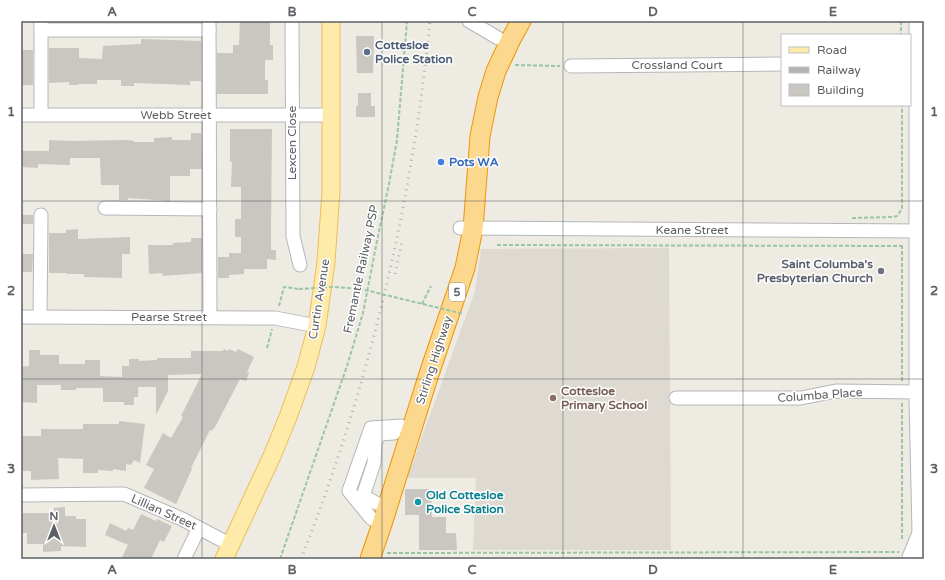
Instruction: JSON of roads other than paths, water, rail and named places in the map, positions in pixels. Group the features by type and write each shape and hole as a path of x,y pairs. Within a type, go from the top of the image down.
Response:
{"highway":[{"name":"Stirling Highway","path":"357,559 376,515 403,431 465,268 468,135 480,81 488,59 508,21"},
{"name":"Stirling Highway","path":"467,228 480,136 488,97 496,72 511,39 522,21"},
{"name":"Stirling Highway","path":"376,515 377,556"}],"main road":[{"name":"Curtin Avenue","path":"228,552 272,456 288,417 306,367 317,326 326,262 331,192 331,21"}],"street":[{"name":"Lexcen Close","path":"292,21 293,236 300,265"},
{"path":"469,21 498,38"},
{"path":"916,21 920,231 917,246 919,532 922,558"},
{"path":"41,115 41,26 209,26 210,317"},
{"name":"Crossland Court","path":"571,66 781,64"},
{"name":"Webb Street","path":"21,115 331,115"},
{"path":"105,208 210,208"},
{"path":"40,317 41,215"},
{"name":"Keane Street","path":"467,228 920,231"},
{"name":"Pearse Street","path":"21,317 275,318 317,326"},
{"name":"Columba Place","path":"676,398 801,398 836,391 919,396"},
{"path":"376,515 349,491 371,428 403,431"},
{"name":"Lillian Street","path":"21,495 124,494 199,528 228,552"},
{"path":"184,559 199,528"},
{"path":"906,556 919,532"},
{"path":"906,556 916,555 922,558"}],"railway":[{"path":"301,559 347,428 367,362 384,294 412,158 430,21"},
{"path":"395,274 402,242"}],"place":[{"name":"Cottesloe Police Station","path":"367,52"},
{"name":"Pots WA","path":"441,162"},
{"name":"Saint Columba's Presbyterian Church","path":"881,271"},
{"name":"Cottesloe Primary School","path":"553,398"},
{"name":"Old Cottesloe Police Station","path":"418,502"}]}
